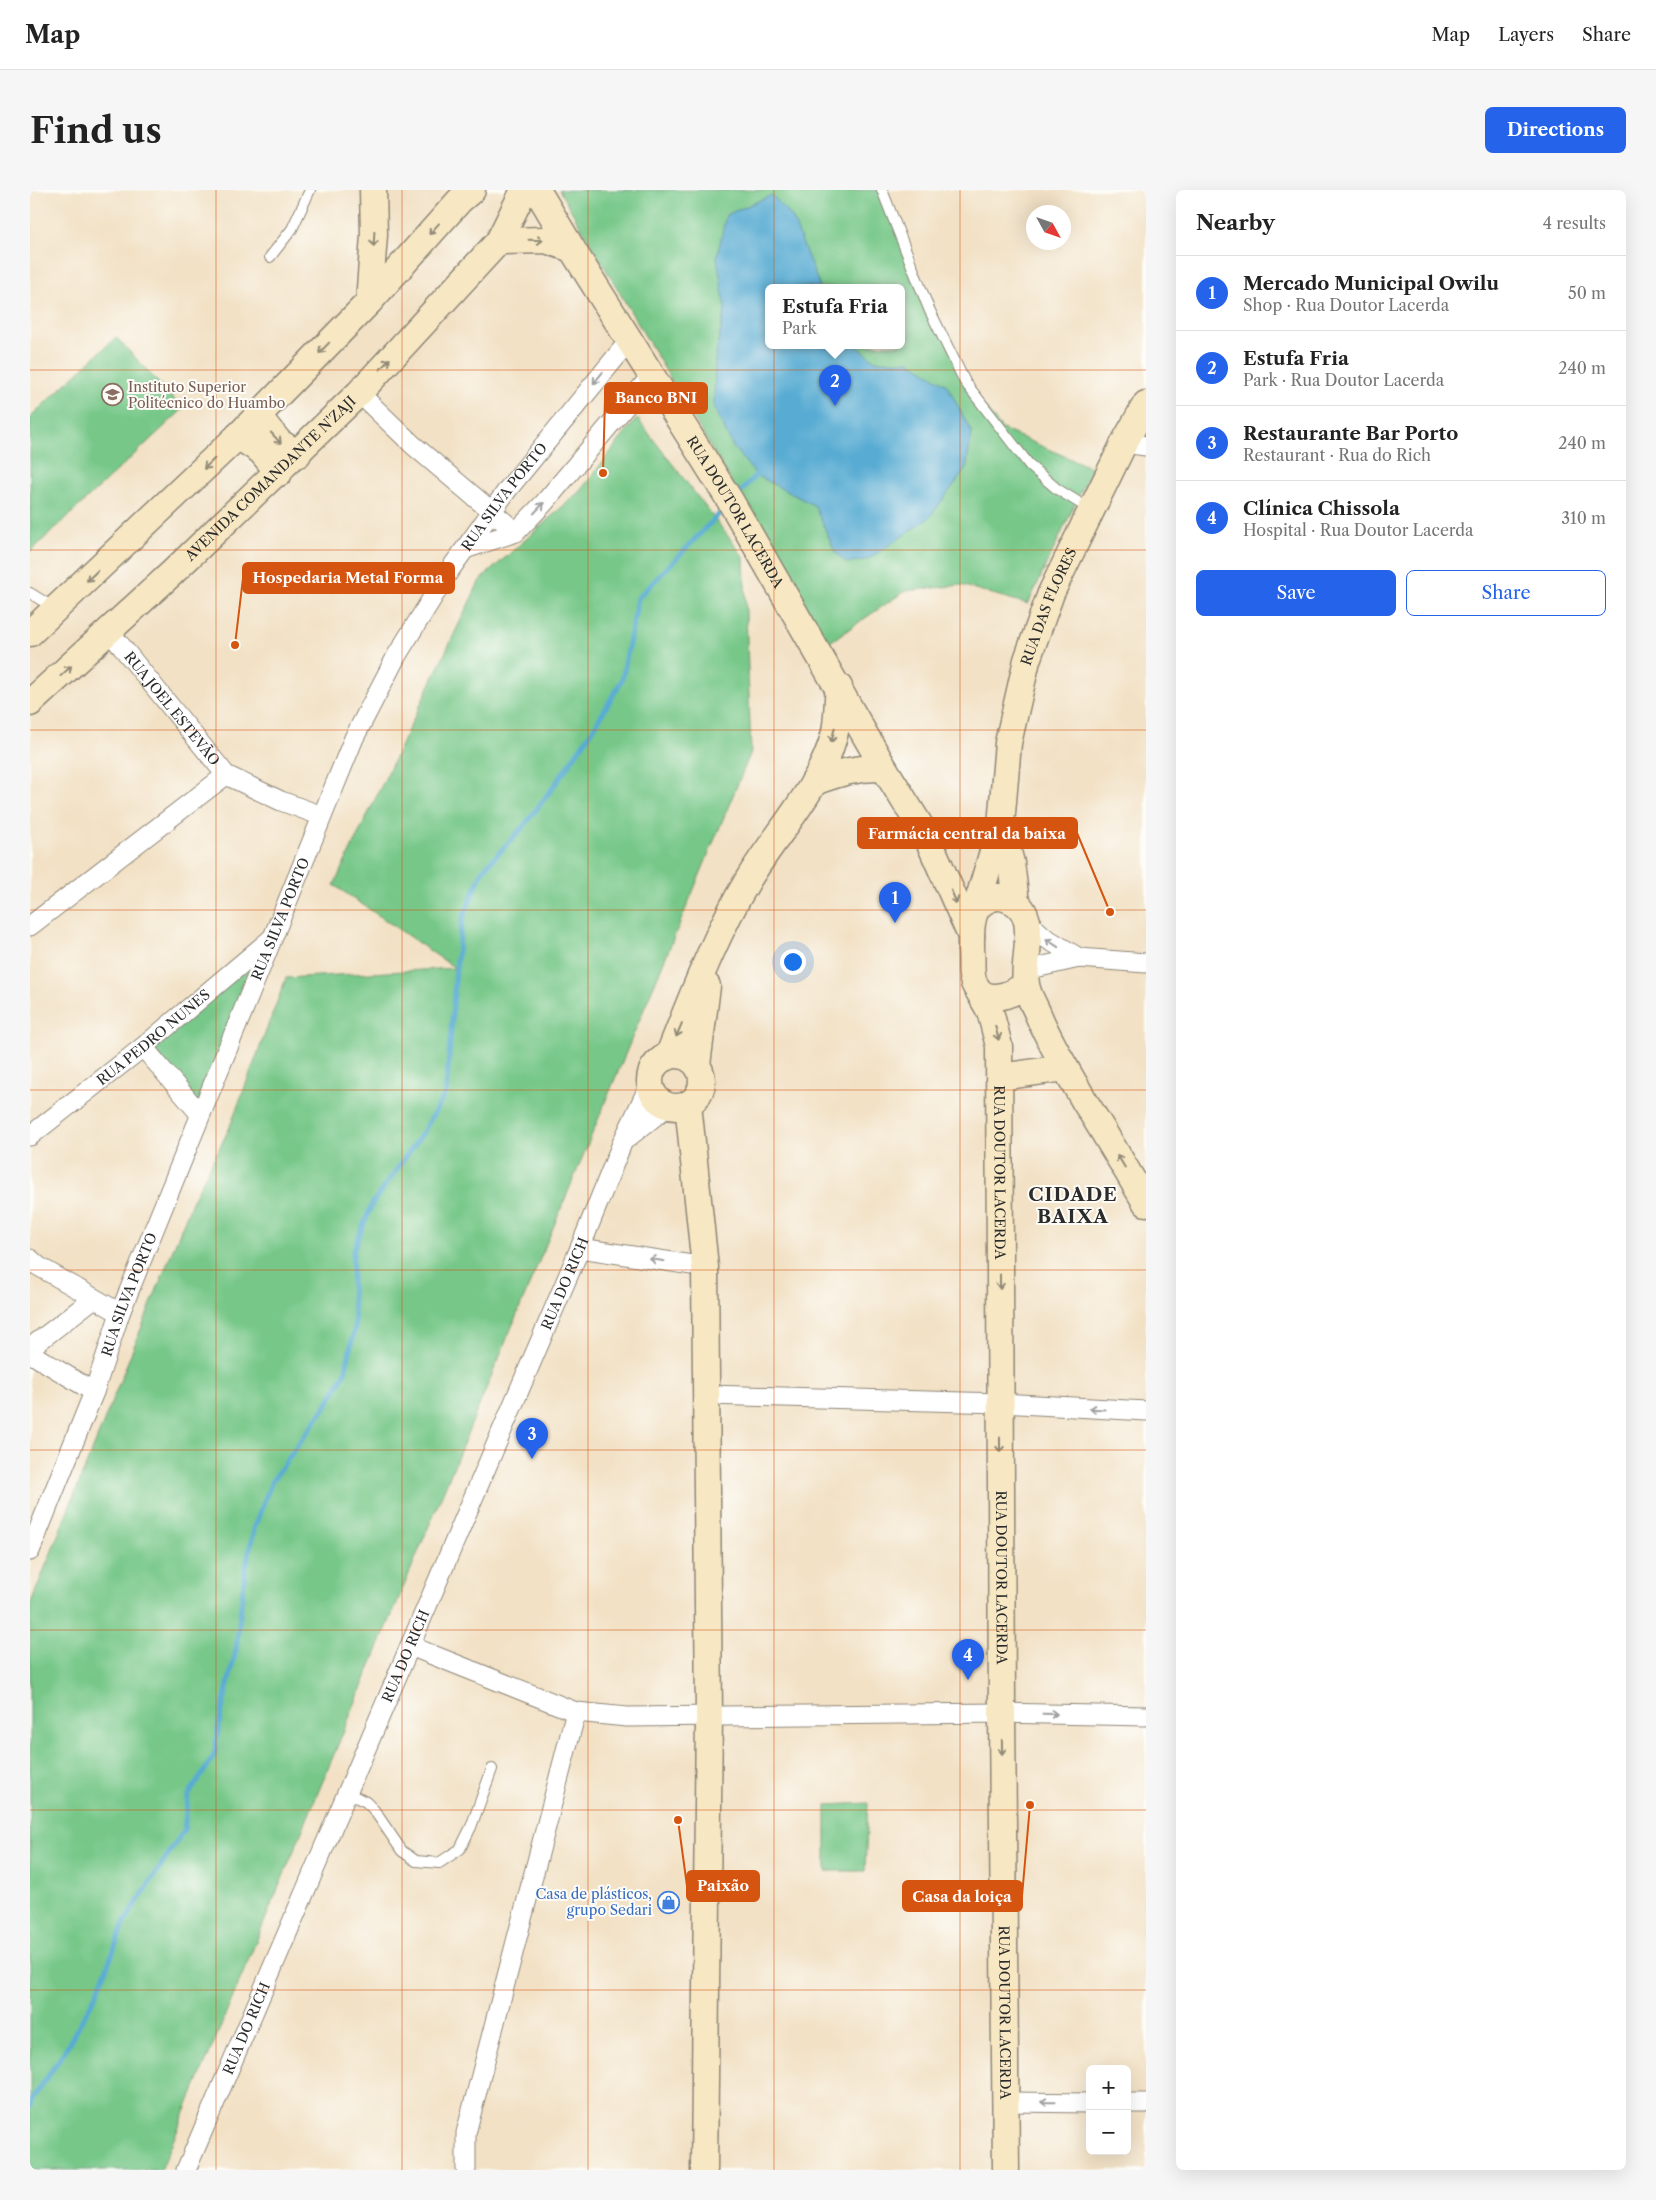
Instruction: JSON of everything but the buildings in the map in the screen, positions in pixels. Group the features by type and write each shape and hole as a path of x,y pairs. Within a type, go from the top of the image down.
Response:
{"street":[{"path":"369,302 374,235 373,190"},
{"name":"AVENIDA COMANDANTE N'ZAJI","path":"30,704 279,473 359,393 499,241 524,190"},
{"name":"RUA DOUTOR LACERDA","path":"537,190 628,341 731,502 884,768 927,837 973,924 972,977 990,1011 999,1040 1000,1077 1000,1404 1006,2170"},
{"path":"30,633 57,610 258,416 369,302 469,191"},
{"path":"499,241 546,240 572,249"},
{"name":"RUA SILVA PORTO","path":"30,1551 94,1392 120,1313 354,738 397,655 449,571 468,548 508,489 628,341"},
{"path":"468,548 516,532 544,503 651,376"},
{"path":"359,393 414,446 516,532"},
{"name":"RUA DAS FLORES","path":"1007,901 1001,825 1008,743 1027,660 1051,593 1091,510 1135,444 1146,404"},
{"path":"258,416 279,442 298,454"},
{"path":"238,436 261,451 279,473"},
{"name":"RUA JOEL ESTEVÃO","path":"109,631 226,775 281,801 322,816"},
{"path":"668,1057 711,952 748,881 814,782 828,752 834,735 839,687"},
{"path":"814,782 853,769 865,767 884,768"},
{"path":"30,926 226,775"},
{"name":"RUA DAS FLORES","path":"1001,825 1011,863 1007,901"},
{"name":"RUA DOUTOR LACERDA","path":"927,837 956,864 1007,901"},
{"path":"973,924 982,902 992,898 1007,901 1044,937 1080,958"},
{"path":"1007,901 1026,977 1042,1024 1065,1068 1146,1203"},
{"name":"RUA PEDRO NUNES","path":"30,1136 143,1047 274,937"},
{"path":"697,1065 711,952"},
{"path":"978,988 985,994 996,998 1008,996 1026,977 1080,958 1146,963"},
{"path":"143,1047 200,1114"},
{"path":"623,1141 678,1105 696,1098 701,1089 701,1072 697,1065 684,1056 668,1057 654,1067 650,1084 653,1093 660,1101 678,1105"},
{"path":"1000,1077 1065,1068"},
{"name":"RUA DO RICH","path":"186,2170 580,1248 623,1141 650,1084"},
{"path":"678,1105 705,1267 709,1716 704,2170"},
{"path":"580,1248 705,1267"},
{"path":"30,1259 38,1266 93,1299 120,1313"},
{"path":"30,1348 93,1299"},
{"path":"30,1353 94,1392"},
{"path":"707,1394 1146,1411"},
{"path":"410,1646 576,1712 627,1717 1002,1713 1146,1716"},
{"path":"466,2170 466,2133 576,1712"},
{"path":"1006,2102 1086,2103"},
{"path":"1131,2103 1146,2103"}],"lane":[{"path":"270,256 292,228 310,190"},
{"path":"882,190 929,309 965,382 1030,466 1058,489 1091,510"},
{"path":"30,593 57,610"},
{"path":"346,1793 366,1802 374,1810 402,1851 416,1860 439,1863 460,1849 471,1827 492,1769"}],"green space":[{"path":"559,190 882,190 965,382 1002,429 1092,468 1028,604 961,585 905,591 827,644"},
{"path":"116,337 183,409 30,552 30,417"},
{"path":"637,418 744,557 751,752 161,2170 30,2170 30,1605 192,1202 229,1129 286,978 455,968 334,885 480,580 580,491"},
{"path":"259,958 198,1104 154,1049"},
{"path":"868,1803 865,1871 826,1871 826,1805"}],"water":[{"path":"772,195 792,217 819,284 765,284 765,349 861,349 875,361 909,361 947,385 972,433 966,469 929,518 869,559 847,563 835,552 815,506 756,475 733,447 714,407 715,359 725,309 717,257 726,215"}],"waterway":[{"path":"736,497 756,475"},
{"path":"30,2108 32,2100 64,2052 97,1993 125,1921 184,1830 188,1796 214,1756 220,1719 236,1650 245,1571 255,1525 272,1481 326,1406 345,1373 355,1327 352,1287 353,1251 372,1204 422,1134 446,1092 456,968 462,920 483,870 524,826 556,783 594,728 622,680 638,598 726,507"}],"place":[{"name":"Instituto Superior Politécnico do Huambo","path":"112,395"},
{"name":"Estufa Fria","path":"835,406"},
{"name":"Banco BNI","path":"603,473"},
{"name":"Hospedaria Metal Forma","path":"235,645"},
{"name":"Farmácia central da baixa","path":"1110,912"},
{"name":"Mercado Municipal Owilu","path":"895,923"},
{"name":"Restaurante Bar Porto","path":"532,1459"},
{"name":"Clínica Chissola","path":"968,1680"},
{"name":"Casa da loiça","path":"1030,1805"},
{"name":"Paixão","path":"678,1820"},
{"name":"Casa de plásticos, grupo Sedari","path":"668,1902"}],"district":[{"name":"CIDADE BAIXA","path":"1073,1205"}]}
